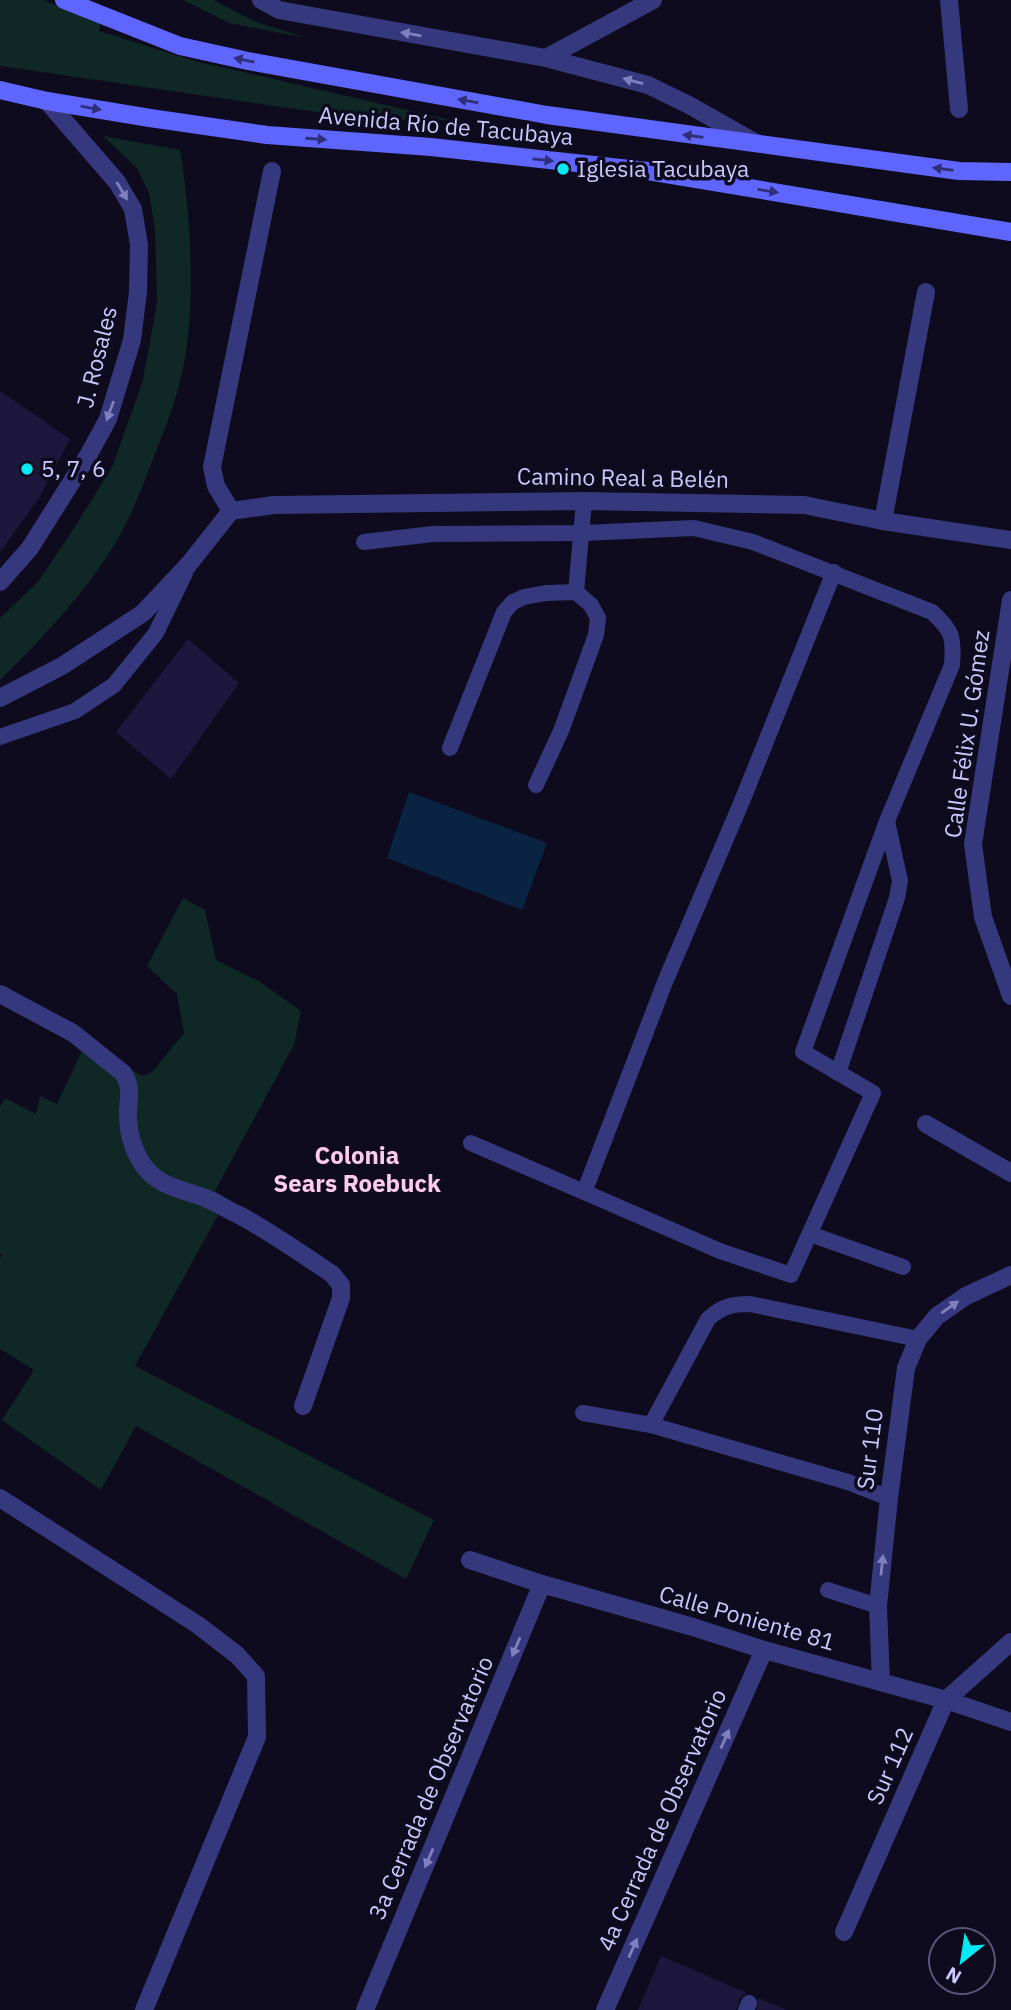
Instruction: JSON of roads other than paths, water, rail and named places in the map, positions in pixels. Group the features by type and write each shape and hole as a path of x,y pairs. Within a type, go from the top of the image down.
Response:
{"main road":[{"name":"Avenida Río de Tacubaya","path":"64,0 180,46 248,61 547,115 959,171 1011,172"},
{"name":"Avenida Río de Tacubaya","path":"0,90 47,101 267,135 431,147 648,171 1011,232"}],"street":[{"path":"261,0 279,10 546,58 648,85 759,145"},
{"path":"546,58 653,0"},
{"path":"949,0 959,109"},
{"name":"J. Rosales","path":"0,582 30,548 108,419 132,340 138,292 139,245 133,209 117,182 47,101"},
{"path":"0,698 62,666 143,613 189,565 232,511 216,486 212,467 272,171"},
{"path":"883,521 926,292"},
{"name":"Camino Real a Belén","path":"232,511 274,505 584,501 804,505 883,521 1011,540"},
{"name":"Calle Félix U. Gómez","path":"1011,600 973,844 983,917 1011,996"},
{"path":"0,993 73,1033 123,1073 129,1082 130,1091 129,1130 142,1163 152,1176 164,1184 216,1203 245,1218 332,1274 341,1285 341,1298 303,1406"},
{"path":"926,1124 1011,1173"},
{"name":"Sur 110","path":"881,1682 878,1606 906,1368 918,1339 937,1316 966,1296 1011,1275"},
{"path":"0,1498 198,1625 237,1656 256,1676 257,1737 144,2010"},
{"name":"Calle Poniente 81","path":"470,1560 764,1650 946,1700 1011,1722"},
{"name":"3a Cerrada de Observatorio","path":"365,2010 542,1584"},
{"name":"Sur 112","path":"844,1932 946,1700 1011,1642"},
{"name":"4a Cerrada de Observatorio","path":"605,2010 764,1650"}],"lane":[{"path":"576,593 584,501"},
{"path":"364,542 433,534 583,533 694,528 753,542 932,612 947,626 954,642 952,665 887,821 803,1052 873,1093 791,1275 720,1251 585,1190 471,1143"},
{"path":"0,737 75,711 114,685 156,633 189,565"},
{"path":"585,1190 665,982 742,802 834,572"},
{"path":"450,748 504,612 513,602 545,593 576,593 591,605 598,618 596,635 561,732 536,785"},
{"path":"838,1073 897,898 900,881 887,821"},
{"path":"810,1234 903,1267"},
{"path":"651,1425 708,1319 720,1308 750,1304 918,1339"},
{"path":"583,1413 651,1425 848,1482 889,1498"},
{"path":"828,1590 878,1606"}],"water":[{"path":"409,792 547,843 522,910 387,858"}],"place":[{"name":"Iglesia Tacubaya","path":"563,169"},
{"name":"5, 7, 6","path":"27,469"}],"district":[{"name":"Colonia Sears Roebuck","path":"357,1170"}]}
